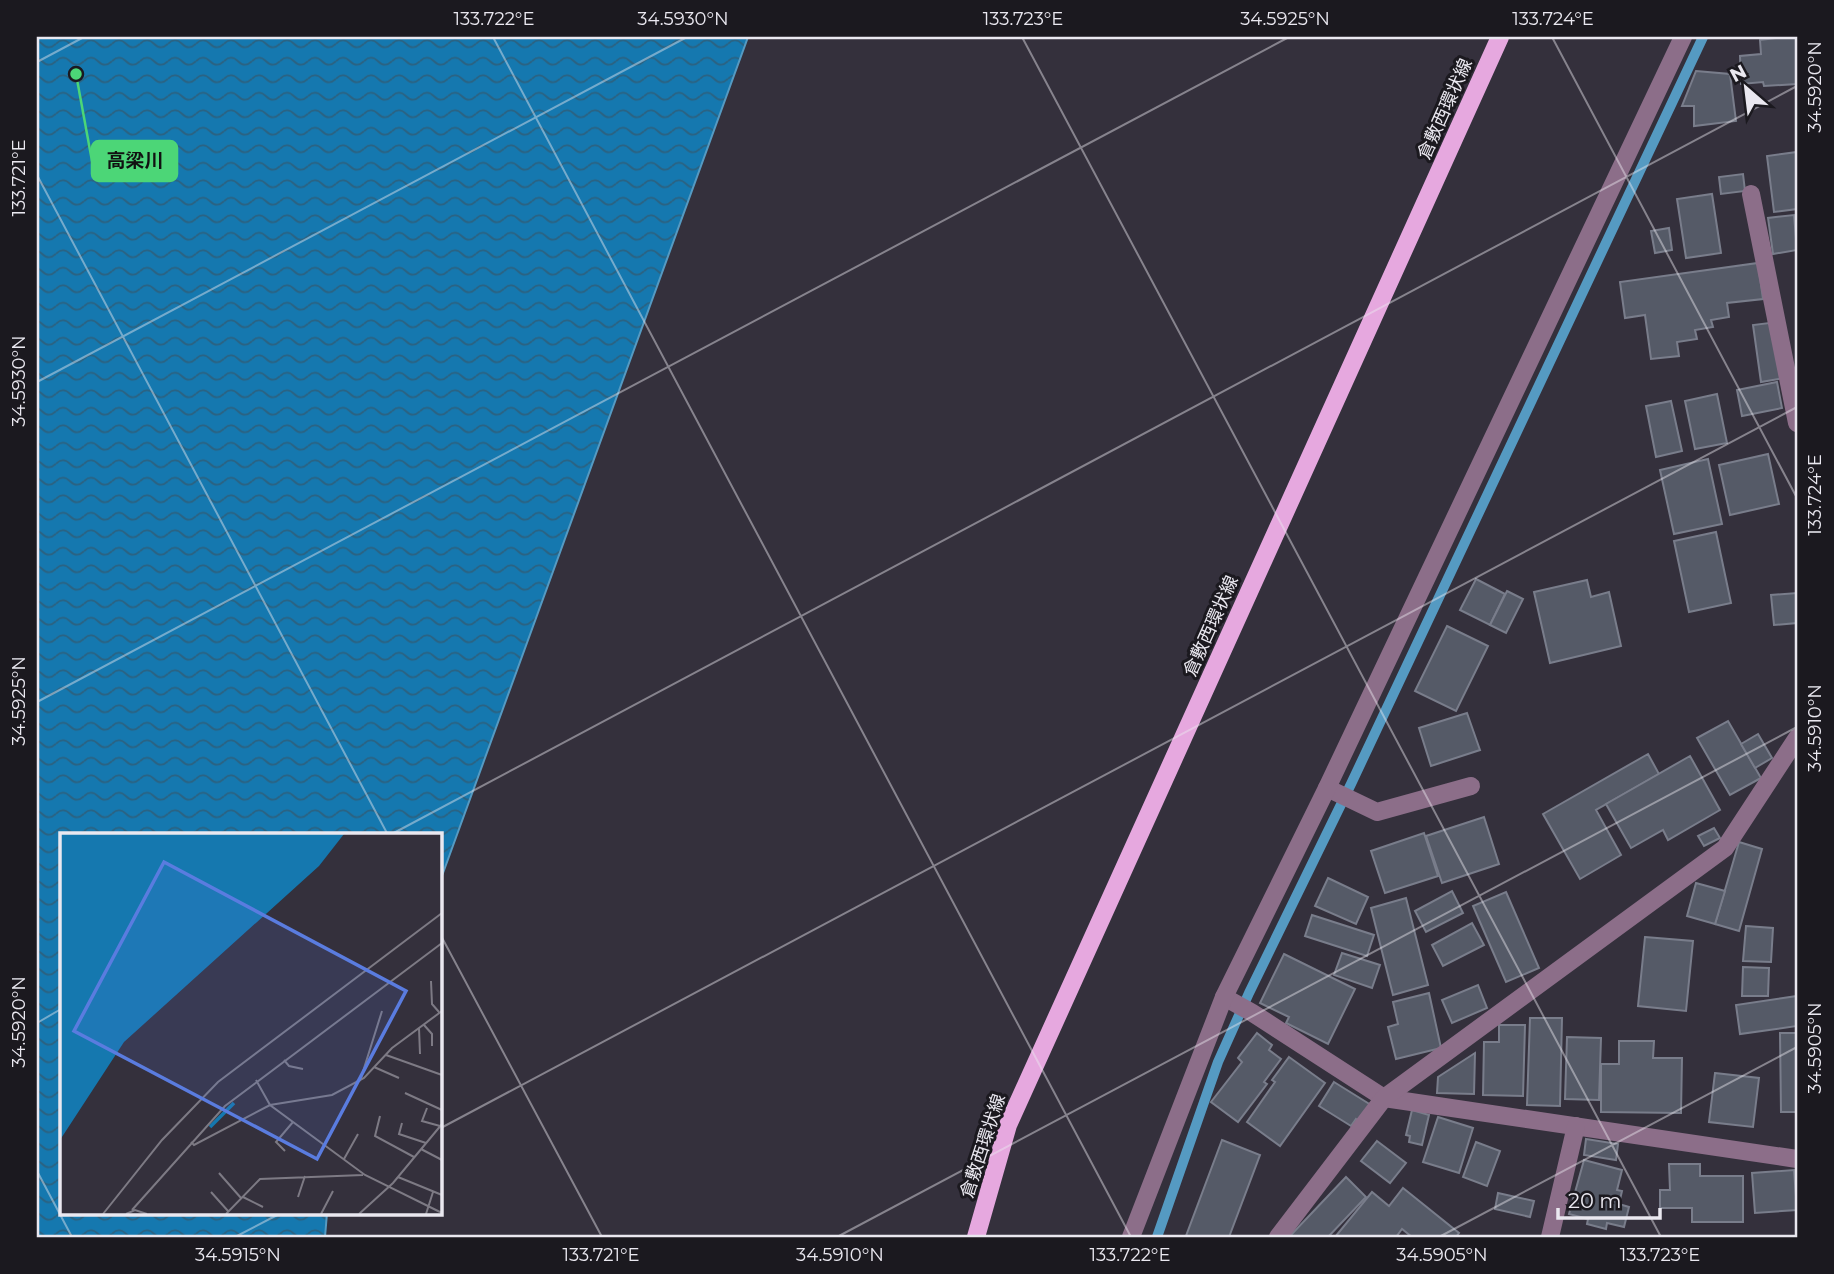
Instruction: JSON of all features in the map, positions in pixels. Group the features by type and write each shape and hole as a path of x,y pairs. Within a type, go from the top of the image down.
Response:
{"main road":[{"name":"倉敷西環状線","path":"976,1237 1008,1125 1500,37"}],"street":[{"path":"1131,1237 1237,1004 1338,794 1683,37"},
{"path":"1751,194 1797,423"},
{"path":"1278,1237 1384,1098 1725,848 1797,738"},
{"path":"1338,794 1377,812 1471,786"},
{"path":"1237,1004 1384,1098 1797,1159"},
{"path":"1550,1237 1576,1126"}],"water":[{"path":"37,37 748,37 441,879 441,833 60,833 60,1214 327,1214 325,1237 37,1237"}],"building":[{"path":"1797,37 1797,84 1741,84 1740,56 1761,54 1760,40"},
{"path":"1696,71 1730,74 1736,121 1694,126 1694,106 1682,106"},
{"path":"1797,152 1797,209 1774,212 1767,156"},
{"path":"1743,174 1745,191 1721,194 1719,177"},
{"path":"1712,194 1721,253 1686,258 1677,199"},
{"path":"1794,215 1797,250 1773,254 1768,218"},
{"path":"1669,228 1672,250 1655,253 1651,231"},
{"path":"1758,263 1763,299 1727,303 1729,317 1711,320 1713,327 1695,330 1697,339 1677,342 1679,356 1651,359 1645,315 1625,318 1620,282"},
{"path":"1777,322 1784,378 1761,382 1753,325"},
{"path":"1777,382 1782,408 1742,416 1737,390"},
{"path":"1717,394 1727,443 1695,449 1685,401"},
{"path":"1671,401 1682,451 1656,457 1646,406"},
{"path":"1768,454 1779,504 1730,515 1719,465"},
{"path":"1708,459 1722,524 1674,534 1660,470"},
{"path":"1716,532 1731,603 1689,612 1674,541"},
{"path":"1476,579 1505,594 1490,625 1460,610"},
{"path":"1587,580 1591,597 1609,592 1621,646 1550,663 1534,592"},
{"path":"1507,591 1523,599 1506,633 1490,625"},
{"path":"1797,593 1797,623 1774,625 1771,595"},
{"path":"1447,626 1488,646 1456,711 1415,691"},
{"path":"1467,713 1480,750 1431,766 1419,728"},
{"path":"1728,721 1761,778 1730,795 1697,738"},
{"path":"1758,734 1772,758 1755,768 1741,744"},
{"path":"1648,754 1659,774 1596,810 1621,855 1580,879 1543,814"},
{"path":"1690,756 1720,810 1668,840 1663,830 1631,848 1606,804"},
{"path":"1484,817 1499,864 1442,883 1426,836"},
{"path":"1714,828 1720,838 1704,846 1698,836"},
{"path":"1424,833 1438,876 1385,893 1371,851"},
{"path":"1739,842 1762,849 1739,931 1715,924"},
{"path":"1328,878 1368,897 1356,924 1315,906"},
{"path":"1696,883 1725,891 1715,924 1687,916"},
{"path":"1452,891 1463,913 1426,932 1415,911"},
{"path":"1506,892 1539,968 1506,982 1473,906"},
{"path":"1406,898 1428,985 1393,995 1371,908"},
{"path":"1312,915 1374,935 1367,956 1305,936"},
{"path":"1472,923 1484,945 1443,966 1432,945"},
{"path":"1746,926 1773,928 1771,962 1743,961"},
{"path":"1645,937 1693,941 1686,1011 1638,1006"},
{"path":"1342,953 1380,965 1372,988 1334,975"},
{"path":"1284,954 1355,989 1328,1044 1286,1023 1289,1017 1260,1003"},
{"path":"1743,967 1769,968 1768,996 1742,996"},
{"path":"1478,985 1487,1008 1452,1023 1442,1000"},
{"path":"1429,993 1441,1048 1396,1059 1388,1027 1398,1024 1393,1002"},
{"path":"1797,996 1797,1026 1740,1034 1736,1005"},
{"path":"1530,1018 1562,1018 1560,1106 1527,1105"},
{"path":"1499,1025 1525,1025 1523,1096 1483,1095 1484,1042 1499,1042"},
{"path":"1257,1033 1272,1045 1269,1050 1281,1059 1264,1082 1267,1084 1238,1122 1211,1102 1242,1062 1238,1058"},
{"path":"1780,1033 1797,1033 1797,1112 1781,1112"},
{"path":"1567,1037 1601,1038 1599,1100 1565,1099"},
{"path":"1619,1041 1654,1041 1653,1058 1682,1058 1681,1113 1601,1112 1601,1064 1619,1064"},
{"path":"1475,1053 1474,1094 1437,1093 1438,1077"},
{"path":"1289,1057 1325,1083 1280,1146 1247,1122"},
{"path":"1715,1073 1759,1078 1753,1127 1709,1122"},
{"path":"1334,1082 1371,1105 1360,1122 1356,1119 1351,1126 1319,1106"},
{"path":"1412,1110 1429,1115 1422,1145 1409,1142 1410,1136 1406,1135"},
{"path":"1438,1117 1473,1128 1459,1173 1423,1162"},
{"path":"1586,1139 1618,1144 1616,1160 1584,1155"},
{"path":"1222,1140 1260,1155 1229,1237 1186,1236"},
{"path":"1377,1141 1406,1163 1390,1183 1361,1161"},
{"path":"1476,1142 1500,1151 1487,1186 1463,1177"},
{"path":"1584,1160 1622,1170 1617,1190 1622,1191 1619,1204 1629,1207 1624,1227 1607,1223 1606,1229 1587,1224 1588,1219 1569,1214"},
{"path":"1669,1164 1700,1164 1700,1176 1743,1176 1743,1222 1692,1222 1692,1208 1660,1208 1660,1190 1670,1190"},
{"path":"1794,1170 1797,1210 1755,1213 1752,1173"},
{"path":"1346,1177 1366,1197 1328,1237 1289,1237"},
{"path":"1403,1188 1459,1233 1456,1237 1412,1237 1402,1229 1396,1237 1335,1237 1372,1192 1389,1206"},
{"path":"1498,1193 1534,1201 1530,1217 1495,1209"}],"waterway":[{"path":"1157,1237 1218,1062 1249,993 1351,784 1703,37"}],"place":[{"name":"高梁川","path":"76,74"}]}
